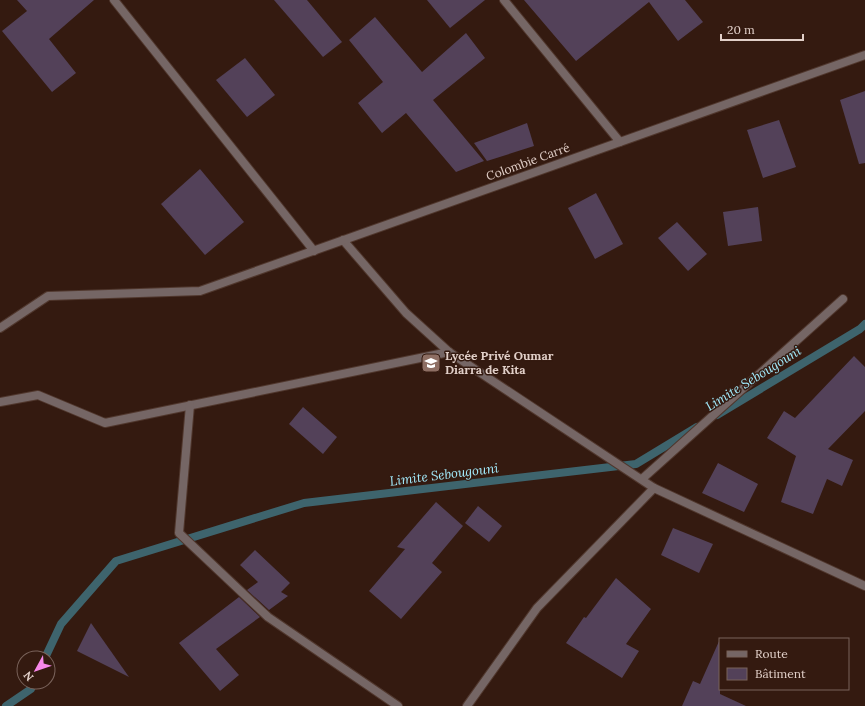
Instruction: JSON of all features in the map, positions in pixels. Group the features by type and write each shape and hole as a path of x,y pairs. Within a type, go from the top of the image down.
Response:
{"street":[{"path":"114,0 314,251"},
{"path":"504,0 620,142"},
{"name":"Colombie Carré","path":"0,328 48,296 200,291 865,54"},
{"path":"344,240 406,313 450,352 654,488 865,586"},
{"path":"642,480 843,299"},
{"path":"0,402 38,395 105,423 450,352"},
{"path":"190,405 179,533 268,617 398,706"},
{"path":"467,706 537,608 654,488"}],"building":[{"path":"17,0 94,0 49,39 76,73 52,92 2,31 27,11"},
{"path":"274,0 307,0 342,42 323,57"},
{"path":"427,0 485,0 450,28"},
{"path":"524,0 685,0 703,22 678,41 649,2 576,61"},
{"path":"375,17 422,72 466,33 485,58 433,100 484,161 456,172 406,113 382,133 358,103 383,82 349,40"},
{"path":"245,58 275,95 247,117 216,80"},
{"path":"865,91 865,163 859,164 840,100"},
{"path":"779,120 796,167 763,178 747,130"},
{"path":"527,123 534,146 487,161 474,143"},
{"path":"200,169 244,222 205,255 161,204"},
{"path":"596,193 623,244 595,259 568,208"},
{"path":"758,207 762,241 728,246 723,212"},
{"path":"677,222 707,254 688,271 658,238"},
{"path":"854,356 865,367 865,411 828,449 853,460 842,486 827,479 813,514 781,502 796,456 767,438 784,411 795,418"},
{"path":"303,407 337,437 323,454 289,424"},
{"path":"718,463 758,484 744,512 702,493"},
{"path":"436,502 463,526 432,563 442,572 401,619 369,591 405,549 397,547"},
{"path":"478,506 502,526 489,542 465,523"},
{"path":"673,528 713,544 699,573 661,555"},
{"path":"255,550 290,583 281,592 288,596 269,610 247,590 258,582 240,565"},
{"path":"616,578 651,609 626,644 639,651 622,678 566,643 584,617 586,618"},
{"path":"239,597 260,617 216,649 239,675 220,691 179,643"},
{"path":"91,623 129,677 77,651"},
{"path":"719,641 720,694 746,706 682,706 693,681 700,684"}],"waterway":[{"name":"Limite Sebougouni","path":"717,415 860,329 865,324"},
{"name":"Limite Sebougouni","path":"49,650 61,624 116,561 304,503 636,464 697,427"},
{"name":"Limite Sebougouni","path":"6,706 30,690"}],"place":[{"name":"Lycée Privé Oumar Diarra de Kita","path":"431,363"}]}
